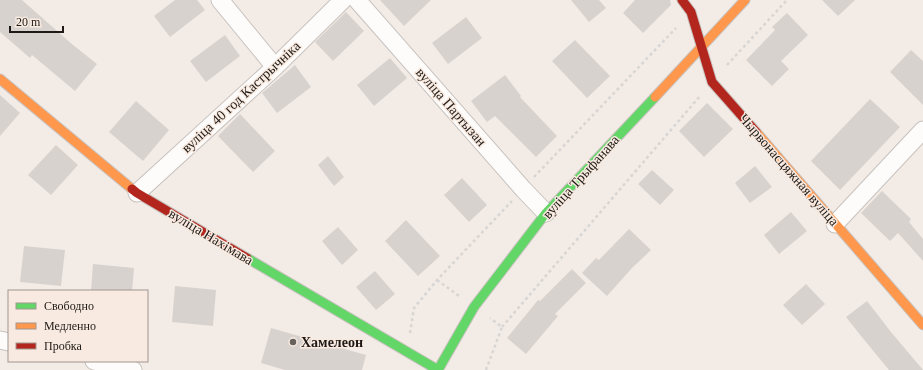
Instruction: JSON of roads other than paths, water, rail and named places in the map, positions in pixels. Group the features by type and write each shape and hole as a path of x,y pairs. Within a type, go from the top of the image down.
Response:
{"street":[{"path":"220,0 275,67"},
{"name":"вуліца 40 год Кастрычніка","path":"137,193 275,67 344,0"},
{"name":"вуліца Партызан","path":"357,0 523,189 546,213"},
{"name":"Чырвонасцяжная вуліца","path":"682,0 691,12 712,82 923,325"},
{"name":"вуліца Трыфанава","path":"438,370 474,307 546,213 745,0"},
{"name":"вуліца Нахімава","path":"0,79 137,193 438,370"},
{"path":"835,224 923,130"},
{"path":"98,362 133,370"}],"place":[{"name":"Хамелеон","path":"293,342"}]}
